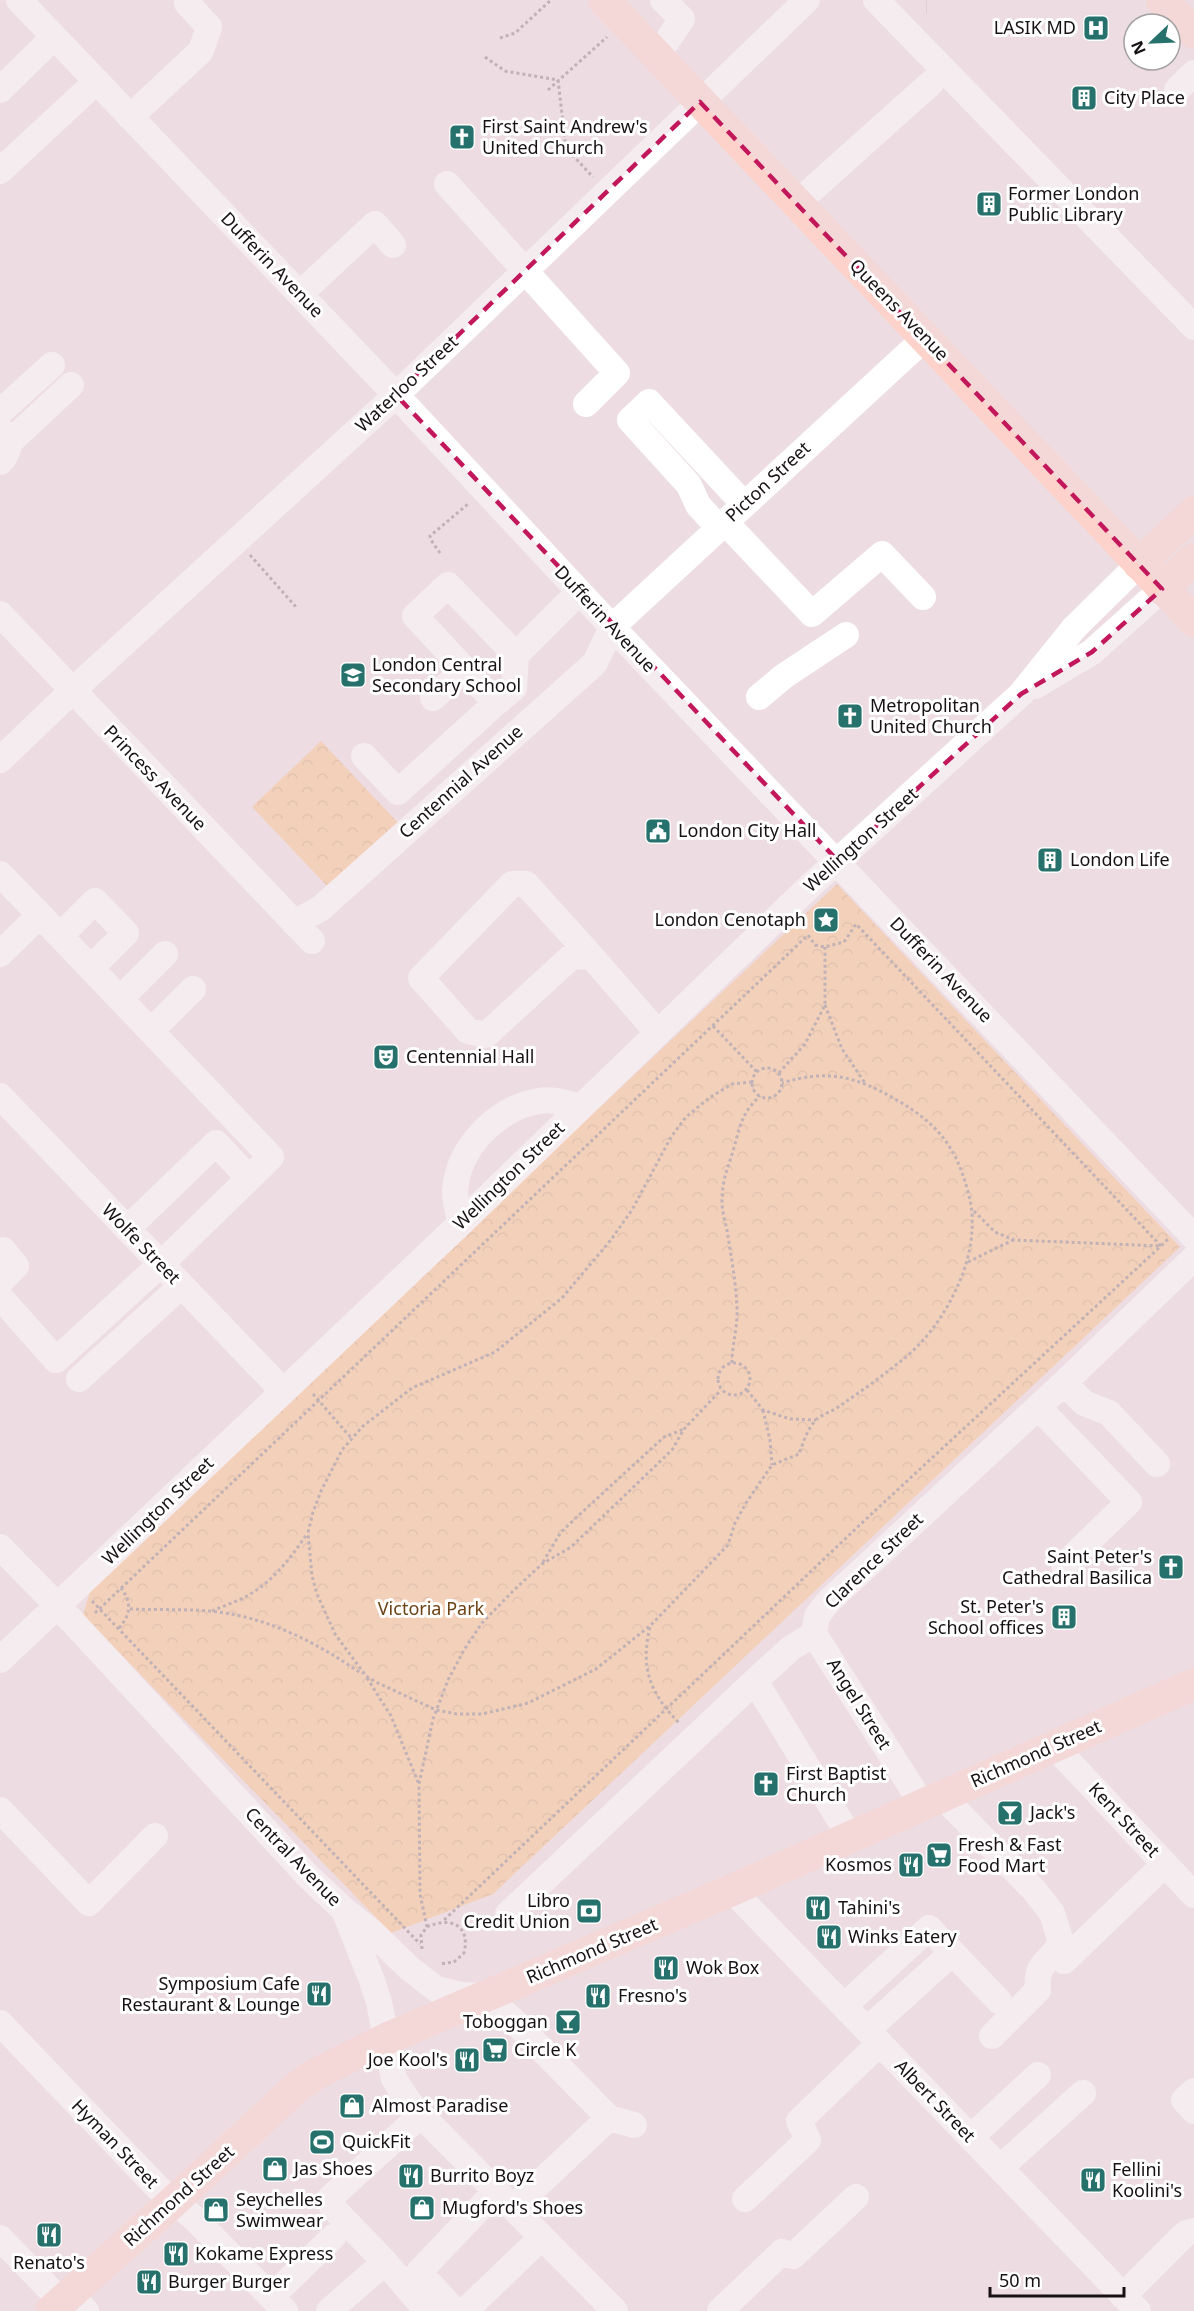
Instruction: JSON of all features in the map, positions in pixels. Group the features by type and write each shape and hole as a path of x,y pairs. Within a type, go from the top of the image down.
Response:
{"main road":[{"path":"1162,0 1193,31"},
{"name":"Queens Avenue","path":"616,8 700,102 1194,621"},
{"name":"Wellington Street","path":"1139,564 1194,512"},
{"name":"Wellington Street","path":"1162,588 1194,559"},
{"name":"Richmond Street","path":"67,2304 298,2086 314,2075 386,2039 732,1890 1194,1684"}],"street":[{"name":"Dufferin Avenue","path":"19,0 396,395 612,627 838,861 1184,1235"},
{"path":"657,56 682,19 663,0"},
{"name":"Waterloo Street","path":"0,760 72,691 396,395 807,0"},
{"path":"876,0 1194,327"},
{"path":"130,117 201,51 209,27 187,3"},
{"path":"0,90 54,37"},
{"path":"0,171 97,81"},
{"path":"797,203 931,83"},
{"path":"447,184 617,373 586,404"},
{"path":"300,294 375,224 393,245"},
{"name":"Picton Street","path":"612,627 925,338"},
{"path":"0,412 52,365"},
{"path":"4,444 71,385"},
{"path":"744,504 649,402 630,420 689,485 698,505 722,525 812,614"},
{"path":"824,650 808,626 812,614 882,554 922,597"},
{"name":"Wellington Street","path":"0,1660 461,1223 838,861 1021,694 1074,628 1139,564"},
{"path":"496,703 415,616 448,585 516,655"},
{"name":"Wellington Street","path":"1021,694 1092,652 1162,588"},
{"path":"364,756 398,792 513,688 516,655 579,592"},
{"name":"Princess Avenue","path":"0,614 312,941"},
{"name":"Centennial Avenue","path":"294,923 320,909 595,663 612,627"},
{"path":"759,697 784,676 846,635"},
{"path":"433,698 464,669"},
{"path":"0,874 271,1157 161,1264 56,1360 0,1297"},
{"path":"591,956 571,957 486,1035 468,1030 421,978 512,884 526,884 591,956 658,1032"},
{"path":"60,936 94,901 126,933 91,968"},
{"path":"0,954 40,915"},
{"path":"120,999 165,954"},
{"path":"151,1031 193,989"},
{"name":"Wolfe Street","path":"0,1096 181,1286 290,1384"},
{"path":"461,1223 455,1190 460,1169 469,1149 482,1132 510,1111 541,1100 581,1107"},
{"path":"127,1229 216,1143 249,1178"},
{"path":"0,1282 16,1266 3,1250"},
{"name":"Clarence Street","path":"814,1634 817,1616 828,1602 1064,1383 1194,1258"},
{"path":"79,1379 181,1286"},
{"path":"1064,1383 1084,1403 1109,1413 1158,1464"},
{"path":"1038,1407 1129,1502 1064,1565"},
{"name":"Central Avenue","path":"0,1547 58,1606 308,1876 344,1910 379,2002 394,2079 409,2102 615,2311"},
{"path":"508,1914 790,1648 814,1634"},
{"name":"Angel Street","path":"814,1634 912,1788 931,1801 1034,1890 1052,1913 1061,1942 1056,1952"},
{"path":"754,1681 850,1837"},
{"name":"Kent Street","path":"1054,1746 1183,1877"},
{"path":"0,1810 89,1903 155,1836"},
{"path":"992,2036 1038,1990 1037,1978 1041,1965 1056,1952 1064,1960 1183,1877"},
{"name":"Albert Street","path":"732,1890 1131,2304"},
{"path":"344,1910 436,1989 461,1995 486,1996 514,2021 609,2118 634,2125"},
{"path":"844,2006 928,1928 999,2001"},
{"path":"745,2199 808,2140 799,2121 873,2037 952,1953"},
{"name":"Hyman Street","path":"0,2023 158,2188 195,2219 278,2304"},
{"path":"971,2138 1038,2075"},
{"path":"1194,2091 1184,2100 1194,2111"},
{"path":"1000,2168 1083,2093"},
{"path":"421,2115 330,2198 332,2207 385,2262 426,2311"},
{"path":"455,2311 419,2272 609,2118"},
{"path":"720,2311 782,2252 793,2256 856,2197"},
{"path":"1131,2304 1186,2233 1194,2231"},
{"path":"278,2304 333,2237"},
{"path":"465,2311 542,2237"},
{"path":"0,2238 67,2304"},
{"path":"329,2311 385,2262"}],"path":[{"path":"500,38 515,33 551,0"},
{"path":"548,90 616,8"},
{"path":"485,57 505,71 558,80"},
{"path":"558,80 566,148 607,192"},
{"path":"440,553 430,536 484,490"},
{"path":"237,540 297,608"},
{"path":"78,1628 808,935 815,945 825,947 844,942 856,924 1161,1246"},
{"path":"825,947 825,1005 842,1049 866,1084"},
{"path":"779,1073 805,1044 825,1005"},
{"path":"713,1026 757,1072"},
{"path":"770,1068 779,1073 782,1083 777,1095 760,1096 755,1092 752,1082 760,1069 770,1068"},
{"path":"130,1609 211,1611 250,1618 293,1633 327,1650 366,1676 410,1700 436,1710 457,1714 482,1714 528,1703 596,1669 623,1649 651,1625 728,1545 735,1523 746,1503 772,1465 799,1454 804,1439 816,1420 837,1408 914,1349 944,1314 966,1263 973,1209 961,1166 939,1132 914,1110 866,1084 848,1078 826,1074 805,1076 782,1083"},
{"path":"419,1784 391,1716 366,1676 335,1634 317,1594 312,1576 308,1533 313,1512 330,1472 342,1450 363,1426 412,1388 495,1352 562,1298 610,1241 632,1210 670,1137 686,1117 709,1098 732,1084 752,1082"},
{"path":"732,1363 737,1309 722,1205 723,1186 725,1168 734,1147 739,1126 747,1108 760,1096"},
{"path":"973,1209 995,1232 1014,1240 1161,1246"},
{"path":"442,1922 865,1520 1161,1246 1184,1235"},
{"path":"966,1263 1014,1240"},
{"path":"732,1363 742,1365 748,1372 750,1381 747,1390 738,1395 730,1395 721,1389 717,1379 723,1367 732,1363"},
{"path":"290,1384 318,1400 352,1439"},
{"path":"542,1564 571,1547 672,1450 684,1429 721,1389"},
{"path":"747,1390 763,1410 770,1440 772,1465"},
{"path":"763,1410 790,1419 816,1420"},
{"path":"427,1927 420,1894 419,1784 436,1710 458,1660 482,1623 542,1564 561,1533 664,1437 684,1429"},
{"path":"211,1611 251,1594 263,1585 289,1560 308,1533"},
{"path":"78,1587 420,1944 425,1956"},
{"path":"118,1628 127,1619 130,1609 127,1597 121,1588"},
{"path":"651,1625 645,1646 646,1669 653,1689 666,1710 693,1739"},
{"path":"420,1944 421,1935 427,1927 442,1922 453,1923 462,1930 466,1938 464,1953 454,1962 435,1963"}],"highlighted area":[{"path":"700,102 1162,589 1092,652 1021,694 838,861 396,395"}],"green space":[{"path":"321,741 400,825 331,890 252,807"},
{"name":"Victoria Park","path":"837,884 1180,1247 493,1894 391,1933 83,1615 92,1585"}],"place":[{"name":"LASIK MD","path":"1096,28"},
{"name":"City Place","path":"1084,98"},
{"name":"First Saint Andrew's United Church","path":"462,137"},
{"name":"Former London Public Library","path":"989,204"},
{"name":"London Central Secondary School","path":"353,675"},
{"name":"Metropolitan United Church","path":"850,716"},
{"name":"London City Hall","path":"658,831"},
{"name":"London Life","path":"1050,860"},
{"name":"London Cenotaph","path":"826,920"},
{"name":"Centennial Hall","path":"386,1057"},
{"name":"Saint Peter's Cathedral Basilica","path":"1171,1567"},
{"name":"St. Peter's School offices","path":"1064,1617"},
{"name":"First Baptist Church","path":"766,1784"},
{"name":"Jack's","path":"1010,1813"},
{"name":"Fresh & Fast Food Mart","path":"939,1855"},
{"name":"Kosmos","path":"911,1865"},
{"name":"Tahini's","path":"818,1908"},
{"name":"Libro Credit Union","path":"589,1911"},
{"name":"Winks Eatery","path":"829,1937"},
{"name":"Wok Box","path":"666,1968"},
{"name":"Symposium Cafe Restaurant & Lounge","path":"319,1994"},
{"name":"Fresno's","path":"598,1996"},
{"name":"Toboggan","path":"568,2022"},
{"name":"Circle K","path":"495,2050"},
{"name":"Joe Kool's","path":"467,2060"},
{"name":"Almost Paradise","path":"352,2106"},
{"name":"QuickFit","path":"322,2142"},
{"name":"Jas Shoes","path":"275,2169"},
{"name":"Burrito Boyz","path":"411,2176"},
{"name":"Fellini Koolini's","path":"1093,2180"},
{"name":"Mugford's Shoes","path":"422,2208"},
{"name":"Seychelles Swimwear","path":"216,2210"},
{"name":"Renato's","path":"49,2235"},
{"name":"Kokame Express","path":"176,2254"},
{"name":"Burger Burger","path":"149,2282"}]}
